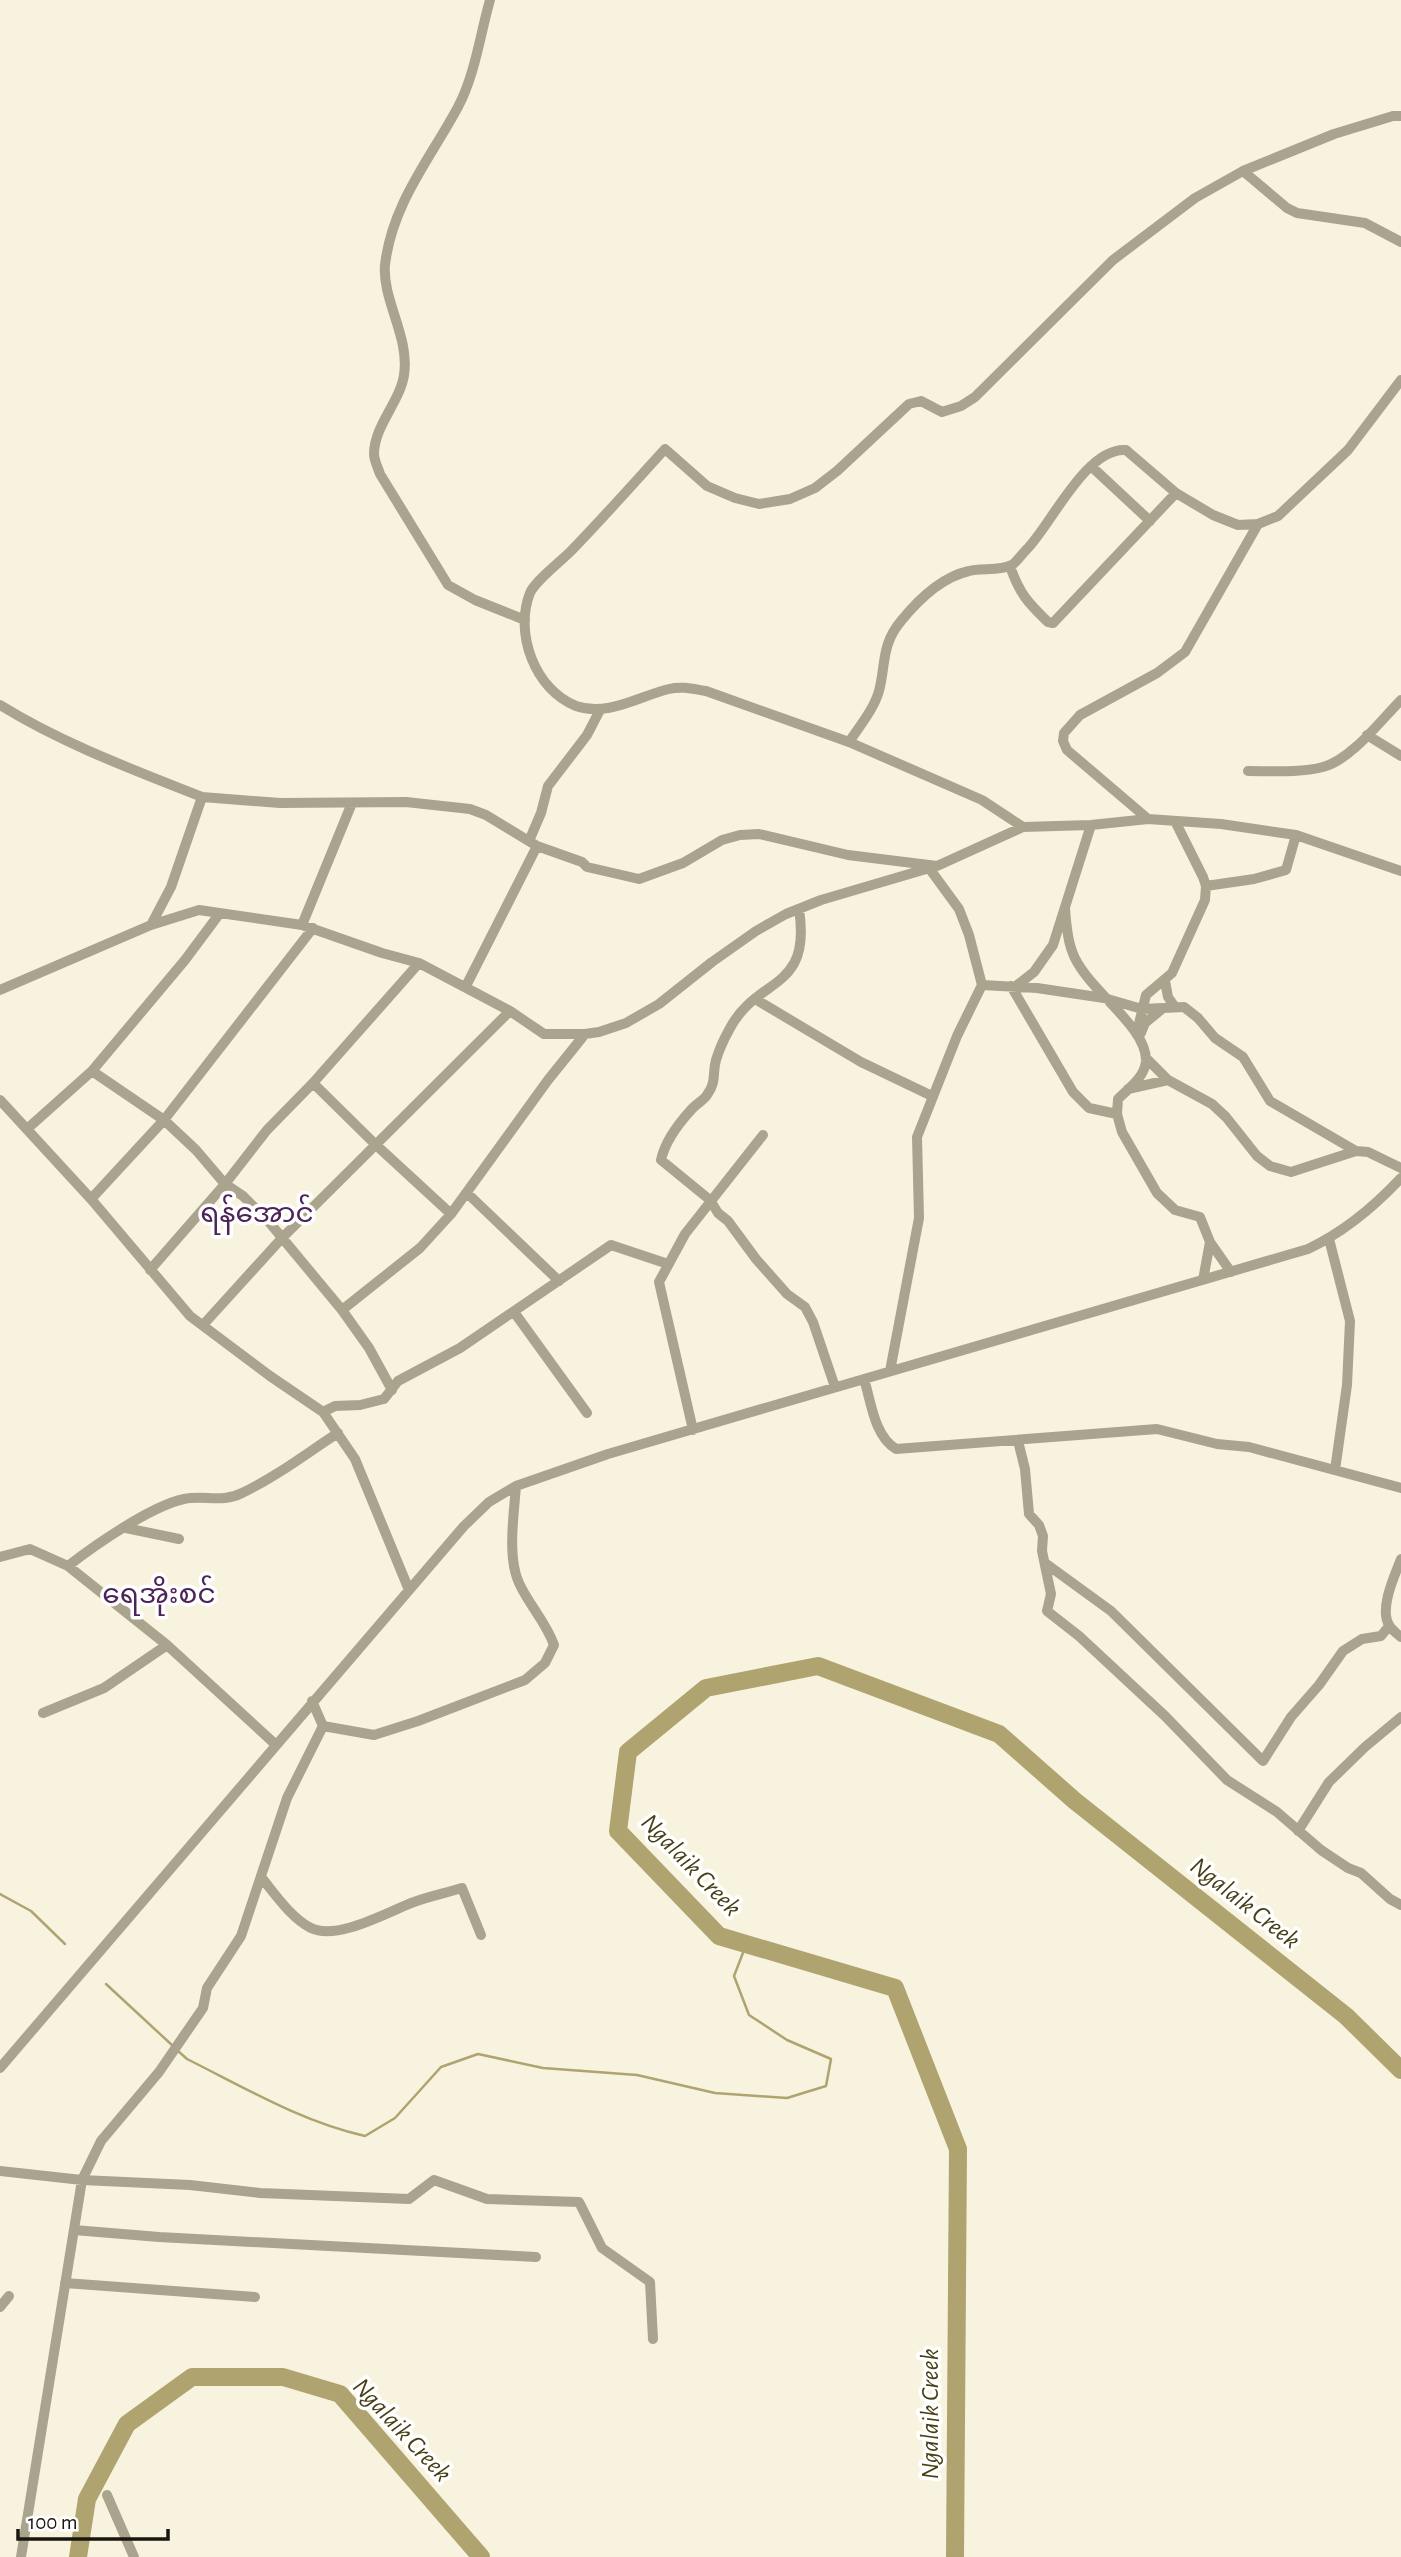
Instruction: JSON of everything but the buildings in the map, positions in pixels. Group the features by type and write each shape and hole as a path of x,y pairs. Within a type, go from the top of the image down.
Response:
{"street":[{"path":"490,0 471,74 459,105 413,180 400,208 391,238 385,267 387,287 400,326 405,366 399,393 376,440 374,456 380,474 448,585 475,600 525,620"},
{"path":"1023,827 982,800 849,742 706,691 686,687 670,689 600,710 576,705 556,693 540,677 531,659 525,620 530,592 604,517 665,449 707,486 735,498 759,504 790,499 815,488 909,404 921,401 942,412 961,406 975,397 1113,260 1195,198 1242,171 1334,134 1401,116"},
{"path":"1242,171 1297,213 1365,223 1401,242"},
{"path":"849,742 878,694 884,653 899,622 933,589 950,578 968,571 1010,566 1039,535 1061,499 1092,467 1110,453 1126,450 1176,492 1225,521 1238,525 1258,524 1278,516 1348,450 1401,380"},
{"path":"1092,467 1150,521"},
{"path":"1010,566 1018,590 1024,598 1048,622 1053,623 1176,492"},
{"path":"1148,819 1068,750 1063,740 1064,733 1080,715 1157,673 1185,652 1258,524"},
{"path":"1248,771 1307,770 1326,766 1353,749 1401,700"},
{"path":"0,705 25,721 113,762 202,797 280,803 406,802 470,809 486,815 533,843 582,862 587,867 639,879 683,863 722,840 759,834 848,855 933,867"},
{"path":"466,986 533,843 548,786 587,735 600,710"},
{"path":"1367,735 1401,756"},
{"path":"151,925 171,887 202,797"},
{"path":"302,925 352,803"},
{"path":"0,990 151,925 199,910 313,928 382,953 419,963 510,1010 544,1034 584,1034 626,1023 659,1004 756,931 799,908 933,867 1023,827 1091,825 1148,819 1175,823 1221,824 1296,835 1401,871"},
{"path":"1175,823 1206,886 1205,900 1177,963 1165,981 1146,995 1139,1036 1146,1058 1168,1080 1212,1104 1257,1156 1270,1166 1291,1172 1356,1151 1368,1152 1401,1168"},
{"path":"1013,986 1034,972 1053,945 1091,825"},
{"path":"1206,886 1243,881 1286,870 1296,835"},
{"path":"890,1371 919,1218 917,1137 957,1035 982,985 959,909 933,867"},
{"path":"799,908 803,933 794,965 772,988 755,999 737,1017 715,1062 715,1081 706,1096 681,1122 661,1160 710,1200 756,1259 787,1294 804,1307 813,1322 835,1387"},
{"path":"1065,908 1072,952 1104,998 1139,1036"},
{"path":"27,1129 92,1071 185,960 220,913"},
{"path":"91,1199 164,1120 313,928"},
{"path":"150,1270 225,1184 267,1130 313,1083 419,963"},
{"path":"1165,981 1168,998 1175,1007"},
{"path":"982,985 1037,988 1104,998 1142,1009 1184,1007 1198,1018 1215,1038 1243,1057 1270,1101 1356,1151"},
{"path":"1013,986 1073,1092 1089,1108 1116,1114"},
{"path":"755,999 861,1062 932,1096"},
{"path":"1139,1036 1145,1023 1163,1008"},
{"path":"204,1325 282,1238 510,1010"},
{"path":"342,1310 420,1248 451,1214 584,1034"},
{"path":"1146,1058 1137,1080 1118,1099 1116,1114 1122,1132 1157,1194 1175,1210 1200,1217 1210,1242 1231,1272"},
{"path":"92,1071 164,1120 197,1150 225,1184 243,1196 342,1310 369,1348 391,1390"},
{"path":"1127,1090 1168,1080"},
{"path":"313,1083 451,1214"},
{"path":"1,1102 91,1199 190,1316 323,1412 355,1460 409,1590"},
{"path":"694,1430 659,1282 685,1234 763,1135"},
{"path":"0,2068 312,1701 464,1526 489,1502 516,1486 608,1454 1308,1249 1352,1223 1401,1178"},
{"path":"467,1193 559,1281"},
{"path":"1329,1239 1350,1321 1347,1385 1335,1470"},
{"path":"1203,1280 1210,1242"},
{"path":"323,1412 335,1406 360,1405 384,1399 398,1381 460,1348 611,1245 668,1265"},
{"path":"514,1312 587,1413"},
{"path":"864,1379 880,1429 890,1446 896,1449 1018,1441 1088,1432 1157,1429 1217,1444 1249,1447 1401,1488"},
{"path":"68,1566 99,1542 173,1502 200,1497 219,1500 242,1493 338,1433"},
{"path":"1018,1441 1026,1469 1029,1514 1039,1525 1043,1536 1051,1594 1046,1611 1079,1636 1165,1716 1227,1780 1278,1812 1298,1831 1348,1868 1361,1873 1390,1899 1401,1905"},
{"path":"323,1726 374,1735 471,1702 525,1680 545,1663 554,1645 518,1581 512,1543 516,1486"},
{"path":"126,1528 178,1539"},
{"path":"0,1557 30,1549 68,1566 167,1645 275,1744"},
{"path":"1401,1559 1389,1592 1386,1617 1389,1626 1401,1637"},
{"path":"1045,1563 1111,1611 1263,1761 1291,1717 1319,1685 1343,1651 1362,1639 1381,1636 1389,1626"},
{"path":"43,1713 104,1688 167,1645"},
{"path":"312,1701 323,1726"},
{"path":"1298,1831 1337,1773 1401,1717"},
{"path":"22,2557 82,2180 101,2141 159,2071 203,2008 207,1988 241,1936 287,1798 323,1726"},
{"path":"261,1877 278,1899 303,1922 322,1931 369,1921 408,1904 462,1888 481,1936"},
{"path":"0,2171 260,2193 409,2199 434,2180 487,2199 579,2202 602,2248 650,2282 653,2339"},
{"path":"74,2230 536,2257"},
{"path":"65,2283 255,2297"},
{"path":"0,2307 9,2296"},
{"path":"107,2495 134,2557"}],"waterway":[{"name":"Ngalaik Creek","path":"955,2557 958,2149 895,1988 719,1936 618,1831 628,1752 706,1688 818,1666 999,1734 1075,1801 1346,2016 1401,2070"},
{"path":"0,1894 31,1911 65,1944"},
{"path":"178,2051 187,2059 274,2103 319,2122 365,2136 395,2118 441,2067 478,2054 543,2068 637,2075 715,2093 787,2098 826,2086 831,2059 787,2040 749,2015 734,1976 746,1945"},
{"path":"106,1984 173,2046"},
{"name":"Ngalaik Creek","path":"78,2557 87,2499 127,2424 192,2377 283,2377 340,2394 481,2557"}],"district":[{"name":"ရန်အောင်","path":"257,1214"},
{"name":"ရေအိုးစင်","path":"159,1595"}]}
